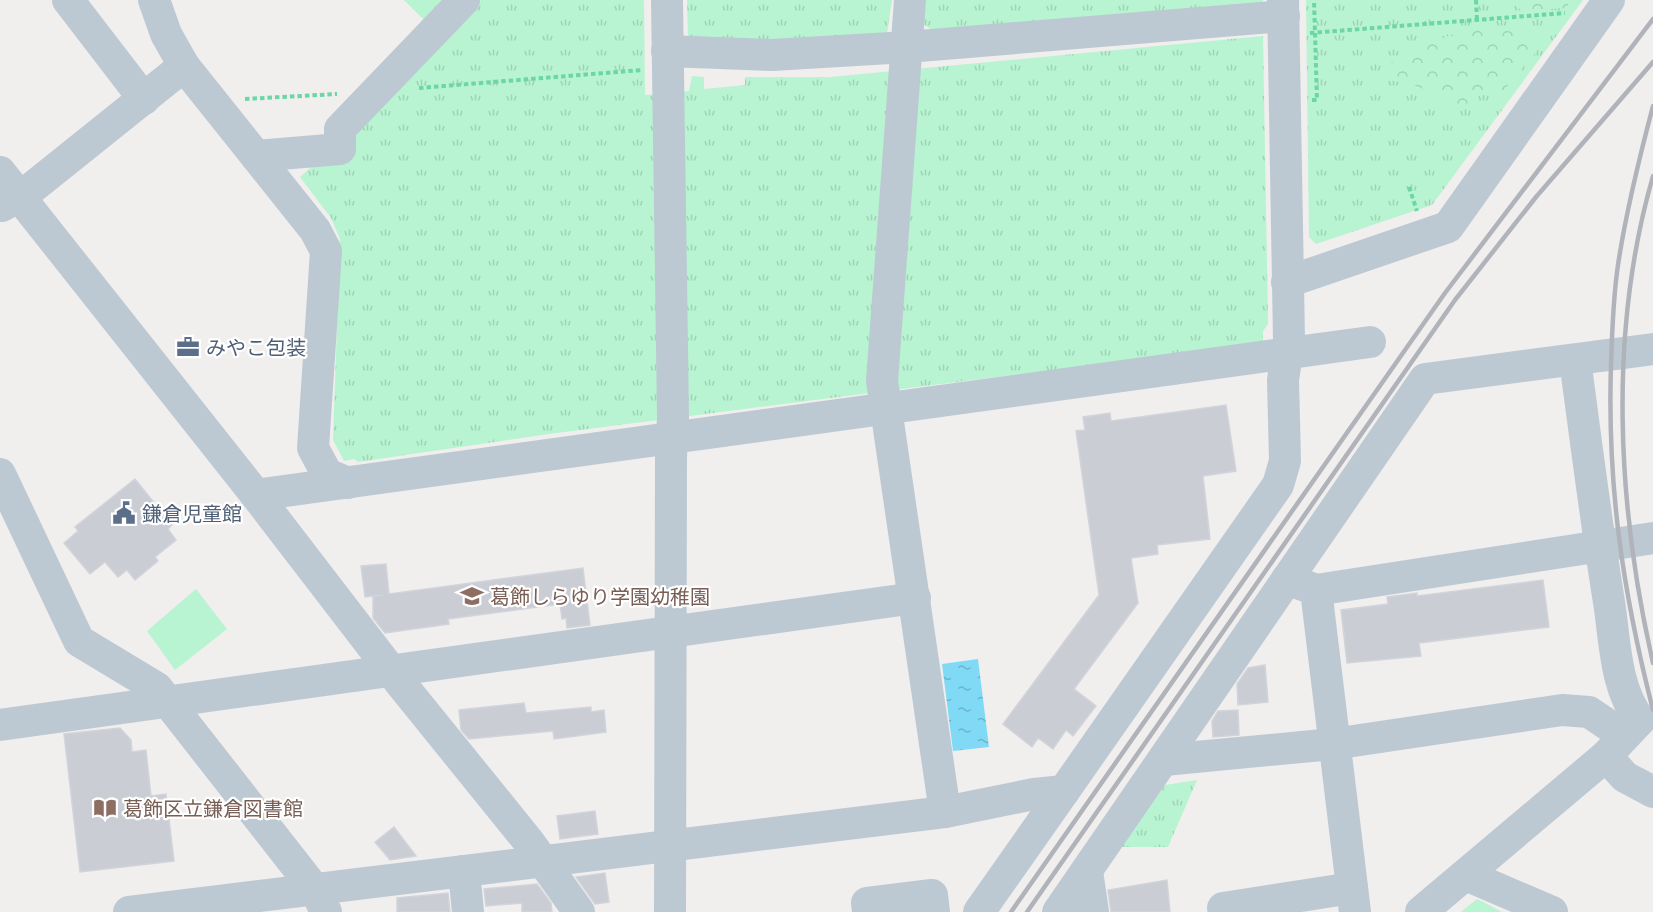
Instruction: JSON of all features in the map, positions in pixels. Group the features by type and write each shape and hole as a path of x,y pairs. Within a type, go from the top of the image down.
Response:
{"street":[{"path":"68,0 144,99"},
{"path":"154,0 166,34 184,66 315,230 326,251 313,448 327,474 348,483"},
{"path":"256,156 340,149 340,129 464,0"},
{"path":"667,0 672,437 670,912"},
{"path":"910,0 882,381 945,812"},
{"path":"1287,282 1448,227 1609,0"},
{"path":"668,51 772,55 907,47 1291,17 1287,353 1284,380 1285,461 1278,485 1058,791 979,912"},
{"path":"6,192 28,191 184,66"},
{"path":"6,192 256,495 391,671 542,861 579,912"},
{"path":"256,495 1370,342"},
{"path":"1058,912 1425,379 1653,350"},
{"path":"1575,360 1622,686 1632,710 1625,777 1653,792"},
{"path":"0,474 79,640 158,688 321,901"},
{"path":"1287,579 1316,590 1653,538"},
{"path":"1223,908 1354,900 1333,744 1316,590"},
{"path":"0,724 915,598"},
{"path":"1164,760 1333,744 1562,710 1589,712 1631,730"},
{"path":"1421,912 1631,730"},
{"path":"129,912 321,901 464,872 945,812 1058,791"},
{"path":"1087,871 1093,912"},
{"path":"464,872 468,912"},
{"path":"1466,875 1552,912"},
{"path":"868,912 867,903 932,895 934,912"}],"path":[{"path":"1307,100 1317,100 1314,0"},
{"path":"1476,0 1477,20"},
{"path":"1291,17 1315,33 1569,13"},
{"path":"242,100 643,70"},
{"path":"1409,187 1419,214"}],"green space":[{"path":"404,0 445,0 425,21"},
{"path":"481,0 644,0 645,95 689,91 692,76 704,77 704,89 745,85 745,77 830,77 1263,36 1268,324 1263,331 1263,343 549,434 358,462 354,459 344,461 333,440 340,239 331,218 300,177 365,119"},
{"path":"687,0 892,0 887,34 794,43 688,41"},
{"path":"926,0 1263,1 1257,5 936,33 923,24"},
{"path":"1306,0 1583,0 1432,205 1316,244 1309,237"},
{"path":"1513,0 1572,0 1565,8 1522,11 1513,3"},
{"path":"1486,29 1528,33 1541,46 1498,97 1480,96 1467,104 1458,114 1421,88 1388,80 1386,65 1450,35"},
{"path":"196,589 227,629 175,670 147,631"},
{"path":"1197,780 1168,847 1120,847 1165,785"},
{"path":"1477,899 1502,912 1461,912"}],"water":[{"path":"978,659 989,747 953,751 942,664"}],"building":[{"path":"1226,405 1236,471 1203,476 1210,539 1157,545 1158,554 1131,558 1138,603 1074,689 1096,706 1073,736 1066,730 1053,749 1038,738 1032,747 1003,724 1099,595 1076,431 1085,430 1083,417 1110,413 1111,421"},
{"path":"135,479 172,525 168,529 176,540 155,557 158,561 135,580 127,570 118,577 105,562 90,574 64,543 78,531 75,527"},
{"path":"386,564 389,594 583,568 590,625 567,628 566,618 562,619 560,604 448,619 449,624 385,633 373,618 373,596 365,597 361,566"},
{"path":"1543,580 1549,627 1419,643 1421,656 1347,663 1341,610 1388,604 1387,597 1417,593 1417,596"},
{"path":"1265,665 1268,702 1238,705 1237,684 1248,668"},
{"path":"524,703 526,713 591,707 591,712 604,710 606,732 554,739 553,731 469,739 461,730 459,710"},
{"path":"1238,710 1239,735 1213,737 1212,721 1218,711"},
{"path":"120,728 131,740 132,752 146,750 151,796 166,794 174,861 80,872 64,734"},
{"path":"595,811 598,834 560,839 557,816"},
{"path":"394,827 416,856 390,860 375,842"},
{"path":"605,873 609,902 595,904 576,877"},
{"path":"1167,880 1170,912 1111,912 1108,890"},
{"path":"537,884 551,903 552,912 522,912 522,903 486,906 484,889"},
{"path":"448,893 450,912 397,912 397,898"}],"railway":[{"path":"1011,912 1445,293 1653,19"},
{"path":"1027,912 1455,300 1536,197 1653,62"},
{"path":"1653,106 1633,185 1618,265 1612,328 1610,410 1615,496 1625,581 1653,710"},
{"path":"1653,176 1639,235 1629,296 1624,357 1623,419 1625,481 1631,543 1653,663"}],"place":[{"name":"みやこ包装","path":"188,347"},
{"name":"鎌倉児童館","path":"124,513"},
{"name":"葛飾しらゆり学園幼稚園","path":"472,596"},
{"name":"葛飾区立鎌倉図書館","path":"105,808"}]}
